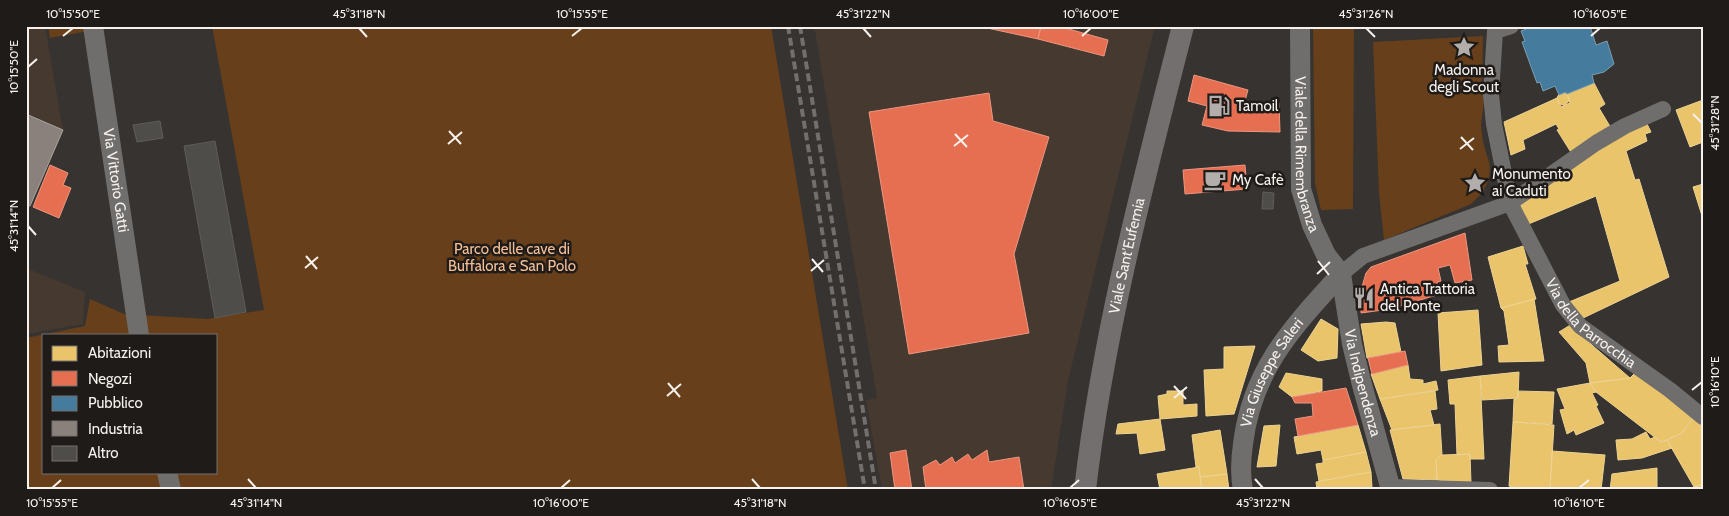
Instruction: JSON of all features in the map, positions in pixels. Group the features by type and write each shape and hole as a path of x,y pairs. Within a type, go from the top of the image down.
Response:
{"main road":[{"name":"Viale Sant'Eufemia","path":"1085,490 1096,403 1129,248 1184,26"}],"street":[{"name":"Via Vittorio Gatti","path":"93,26 139,334"},
{"name":"Viale della Rimembranza","path":"1300,26 1301,188 1312,225 1326,255 1341,274"},
{"name":"Via della Parrocchia","path":"1511,26 1495,29 1491,95 1494,124 1510,203 1563,305 1580,326 1670,390 1703,417"},
{"path":"1341,274 1363,256 1510,203 1596,143 1625,126 1663,109"},
{"name":"Via Indipendenza","path":"1341,274 1358,372 1391,488"},
{"name":"Via Giuseppe Saleri","path":"1243,490 1242,454 1246,416 1254,394 1275,352 1341,274"},
{"path":"167,474 171,490"},
{"path":"1391,488 1490,490"}],"shaded area":[{"path":"26,26 45,26 63,130 26,214"},
{"path":"814,26 1155,26 1068,381 1051,490 882,490 866,400 877,398"},
{"path":"26,268 85,292 83,324 26,334"}],"green space":[{"path":"48,26 116,26 50,38"},
{"name":"Parco delle cave di Buffalora e San Polo","path":"212,26 771,26 848,490 26,490 26,338 42,335 42,474 218,474 218,334 46,334 85,326 90,299 124,314 207,319 264,310"},
{"path":"1313,26 1354,26 1353,209 1321,210 1315,183"},
{"path":"1483,36 1482,90 1484,101 1481,125 1483,142 1490,166 1489,179 1483,192 1471,204 1384,240 1379,193 1373,42"}],"building: Abitazioni":[{"path":"1594,83 1605,104 1599,108 1611,128 1572,154 1557,130 1559,129 1556,124 1523,140 1525,149 1511,155 1504,122 1557,98 1561,107 1570,103 1567,94"},
{"path":"1561,93 1565,93 1569,99 1565,105 1561,105 1557,101 1557,97"},
{"path":"1703,100 1703,142 1690,147 1676,110"},
{"path":"1647,124 1651,132 1645,134 1647,141 1626,151 1635,180 1639,179 1669,277 1581,319 1569,302 1620,281 1596,196 1526,225 1520,203 1628,131"},
{"path":"1703,184 1703,219 1693,187"},
{"path":"1523,246 1528,264 1525,264 1536,299 1501,308 1488,257"},
{"path":"1534,299 1544,361 1499,362 1498,346 1509,345 1504,311 1501,308"},
{"path":"1478,310 1482,365 1441,371 1438,313"},
{"path":"1321,319 1338,329 1337,358 1318,361 1301,350"},
{"path":"1395,323 1401,352 1367,358 1361,324"},
{"path":"1572,324 1593,346 1630,378 1590,383 1586,363 1559,332"},
{"path":"1255,346 1234,414 1206,416 1204,370 1224,369 1224,347"},
{"path":"1408,365 1410,379 1423,380 1423,384 1436,381 1438,390 1380,399 1371,374"},
{"path":"1519,372 1518,398 1482,400 1480,376"},
{"path":"1286,373 1322,379 1322,391 1292,397 1279,387"},
{"path":"1635,373 1695,415 1682,433 1661,442 1596,392 1590,383 1630,378"},
{"path":"1480,376 1484,459 1470,459 1470,454 1457,455 1455,404 1450,404 1448,380"},
{"path":"1590,383 1596,392 1592,393 1604,423 1576,435 1574,430 1567,434 1560,410 1565,409 1557,389"},
{"path":"1167,391 1183,391 1183,405 1197,404 1197,416 1160,419 1158,396 1167,394"},
{"path":"1435,391 1437,409 1430,410 1434,425 1392,430 1380,399"},
{"path":"1518,391 1554,392 1552,424 1513,422 1514,399 1518,398"},
{"path":"1694,417 1703,424 1703,484 1694,487 1667,440 1682,433"},
{"path":"1160,419 1165,450 1140,454 1137,433 1116,434 1118,424"},
{"path":"1513,422 1554,425 1550,490 1521,490 1509,486"},
{"path":"1440,424 1442,455 1436,460 1437,480 1403,479 1390,430"},
{"path":"1280,425 1276,466 1257,467 1264,426"},
{"path":"1358,425 1366,452 1323,460 1321,450 1297,454 1294,437"},
{"path":"1220,430 1227,474 1200,477 1199,467 1196,467 1192,435"},
{"path":"1646,432 1650,439 1655,437 1661,442 1667,440 1672,448 1642,458 1618,460 1616,440 1632,439"},
{"path":"1552,451 1605,455 1601,490 1550,490"},
{"path":"1366,452 1371,472 1319,481 1316,464 1323,463 1323,460"},
{"path":"1470,454 1471,483 1437,480 1436,460 1442,455"},
{"path":"1199,467 1202,490 1160,490 1157,474"},
{"path":"1657,468 1657,488 1610,490 1612,474"},
{"path":"1371,472 1372,487 1357,490 1317,490 1316,482"},
{"path":"1227,474 1229,490 1202,490 1200,477"},
{"path":"1703,484 1703,490 1694,490 1694,487"},
{"path":"1668,488 1668,490 1610,490"}],"building: Negozi":[{"path":"978,26 1041,26 1038,39"},
{"path":"1041,26 1058,26 1108,40 1104,56 1038,39"},
{"path":"1194,75 1248,90 1244,104 1279,103 1280,132 1228,131 1202,125 1207,106 1188,101"},
{"path":"989,93 993,121 1049,137 1014,254 1029,333 909,354 869,112"},
{"path":"50,165 68,173 63,185 71,188 59,218 33,207"},
{"name":"My Cafè","path":"1245,165 1247,189 1185,194 1183,170"},
{"path":"1465,233 1472,280 1455,283 1450,265 1438,268 1441,281 1437,282 1440,294 1390,309 1361,313 1361,290 1366,273 1371,267"},
{"path":"1405,351 1408,365 1372,374 1368,358"},
{"path":"1346,388 1358,425 1298,436 1295,419 1313,416 1312,403 1295,403 1292,397"},
{"path":"906,450 912,490 895,490 890,453"},
{"path":"987,450 989,462 1019,457 1024,490 926,490 923,467 936,460 940,465 952,457 955,463 968,454 972,460"}],"building: Pubblico":[{"path":"1534,26 1590,26 1596,45 1607,41 1614,64 1604,72 1592,75 1594,83 1567,94 1566,92 1559,95 1555,86 1543,91 1540,82 1537,83 1522,42 1525,41 1521,31"}],"building: Industria":[{"path":"26,114 63,130 30,206 26,205"}],"building: Altro":[{"path":"160,121 163,138 137,142 133,125"},
{"path":"215,141 246,312 215,318 184,146"},
{"path":"1263,192 1274,193 1273,209 1262,209"}],"railway":[{"path":"788,26 865,490"},
{"path":"800,26 876,490"}],"place":[{"name":"Madonna degli Scout","path":"1464,47"},
{"name":"Tamoil","path":"1219,106"},
{"name":"My Cafè","path":"1215,180"},
{"name":"Monumento ai Caduti","path":"1475,183"},
{"name":"Antica Trattoria del Ponte","path":"1364,298"}]}
